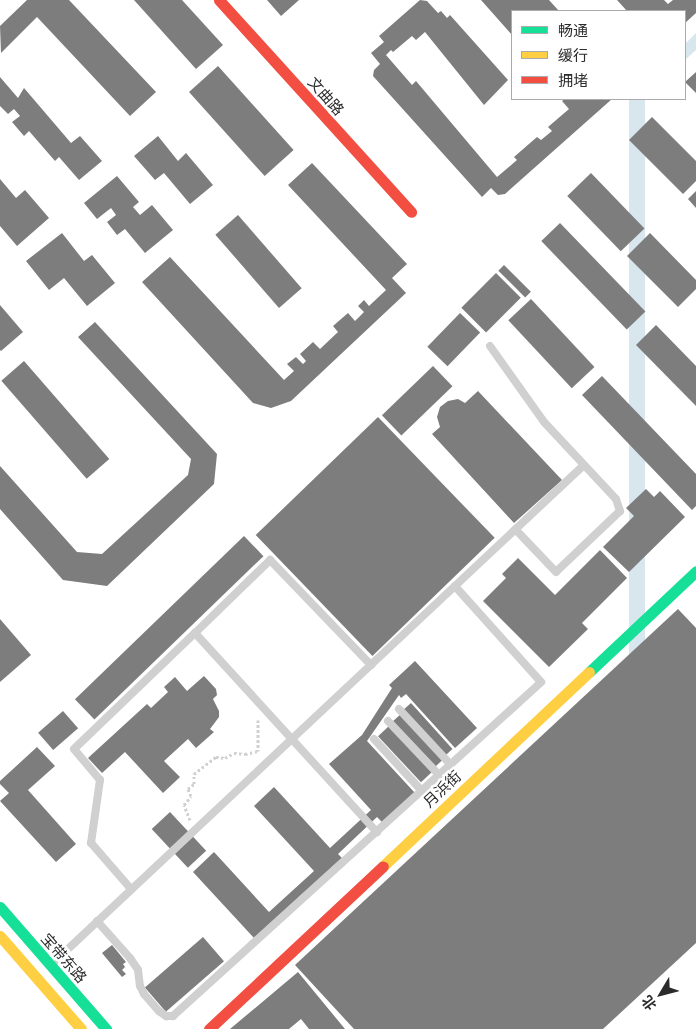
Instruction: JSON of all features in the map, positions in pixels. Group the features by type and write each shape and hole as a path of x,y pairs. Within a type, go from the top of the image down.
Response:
{"street":[{"name":"文曲路","path":"219,0 411,212"},
{"name":"月浜街","path":"209,1029 695,574"},
{"name":"宝带东路","path":"0,907 106,1029"},
{"path":"0,936 8,951 33,974 81,1029"}],"lane":[{"path":"490,346 544,422 616,500 620,511 556,572 515,529"},
{"path":"33,974 50,965 584,465"},
{"path":"131,889 91,843 100,780 74,748 270,560 370,665"},
{"path":"97,921 130,958 138,970 140,986 144,994 159,1011 166,1016 173,1016 541,682 455,586"},
{"path":"195,633 377,832"},
{"path":"398,708 451,765"},
{"path":"388,720 439,775"},
{"path":"374,738 422,792"}],"path":[{"path":"256,711 259,736 256,757"},
{"path":"196,829 186,815 184,804 191,796 188,789 194,784 194,774 216,756 225,758 234,752 245,754 258,751"}],"shaded area":[{"path":"696,33 696,50 686,59 686,43"},
{"path":"629,100 645,100 645,977 629,977"}],"building":[{"path":"27,0 69,0 156,92 130,116 37,17 1,53 0,26"},
{"path":"134,0 182,0 223,45 196,69"},
{"path":"267,0 299,0 281,16"},
{"path":"420,0 427,1 438,13 441,11 447,18 450,15 508,80 484,105 425,32 416,40 412,36 393,52 391,50 386,55 412,85 416,81 497,177 517,160 514,157 537,137 541,140 552,131 548,127 569,109 562,101 611,100 505,194 498,195 491,188 482,197 373,76 374,70 380,64 371,53 384,42 379,36"},
{"path":"481,0 549,0 558,10 511,10 511,34"},
{"path":"617,0 664,0 668,4 673,0 696,0 696,13 686,22 686,10 626,10"},
{"path":"218,66 294,150 265,176 189,92"},
{"path":"696,72 696,93 686,83"},
{"path":"0,77 18,98 24,88 71,143 80,136 102,161 79,180 59,157 55,161 29,131 24,136 12,122 20,116 14,109 8,114 0,106"},
{"path":"652,117 696,161 696,181 683,194 629,140"},
{"path":"158,136 178,161 186,153 213,185 190,204 164,173 155,180 134,156"},
{"path":"312,163 407,264 392,278 406,293 291,401 271,408 253,403 142,282 170,257 284,380 294,371 287,364 296,357 303,364 306,361 300,354 313,342 320,349 338,332 333,326 348,313 355,321 364,312 358,306 364,300 369,306 386,290 288,185"},
{"path":"591,173 644,228 621,251 567,196"},
{"path":"117,176 139,202 133,207 140,215 152,205 173,230 145,253 125,229 117,235 107,222 116,215 111,208 97,219 84,203"},
{"path":"0,179 16,198 25,190 49,218 17,246 0,226"},
{"path":"696,191 696,208 688,199"},
{"path":"238,215 302,288 279,308 215,235"},
{"path":"560,223 645,311 627,330 541,241"},
{"path":"62,233 84,261 92,255 115,283 87,306 64,278 49,290 26,261"},
{"path":"650,233 696,280 696,289 678,307 627,256"},
{"path":"504,265 531,292 525,298 498,271"},
{"path":"496,273 521,298 486,332 461,308"},
{"path":"531,299 594,367 572,388 508,320"},
{"path":"0,305 23,332 1,351 0,350"},
{"path":"460,313 480,332 447,366 427,347"},
{"path":"95,322 217,454 214,484 107,586 63,580 0,509 0,466 77,552 102,554 188,475 191,459 78,337"},
{"path":"656,325 696,366 696,406 636,345"},
{"path":"24,361 109,459 87,479 1,381"},
{"path":"433,366 452,386 401,435 382,415"},
{"path":"602,376 696,474 696,506 692,510 582,395"},
{"path":"478,391 562,480 514,523 432,434 440,427 437,417 440,407 448,401 458,399 465,403"},
{"path":"378,417 495,538 372,656 256,535"},
{"path":"646,489 654,497 660,491 685,517 629,572 603,547 634,516 626,508"},
{"path":"244,536 263,556 94,719 75,699"},
{"path":"600,550 627,578 582,623 588,629 549,667 483,601 506,578 502,574 518,558 555,595"},
{"path":"678,609 696,628 696,943 603,1029 354,1029 295,965"},
{"path":"0,619 31,655 0,682"},
{"path":"415,661 477,728 455,748 406,694 401,698 399,695 367,741 415,793 383,823 377,817 338,854 342,858 254,938 193,872 214,852 269,912 314,871 254,806 274,787 330,848 371,810 329,764 362,735 392,688 389,685"},
{"path":"204,676 216,689 217,695 213,699 219,711 219,717 210,729 214,732 196,748 188,739 164,761 180,777 163,793 125,752 102,773 88,758 147,704 151,708 168,692 164,687 175,677 187,691"},
{"path":"411,703 452,749 444,756 403,710"},
{"path":"63,711 78,728 53,750 38,733"},
{"path":"401,714 442,760 434,767 393,721"},
{"path":"389,726 432,772 421,782 378,736"},
{"path":"37,747 55,766 28,790 76,844 56,862 0,801 9,793 0,784 0,781"},
{"path":"170,812 206,851 188,868 152,829"},
{"path":"203,937 224,961 166,1012 145,988"},
{"path":"112,945 126,962 123,964 125,967 122,970 126,974 122,977 102,953"},
{"path":"298,972 345,1029 309,1029 301,1019 289,1029 230,1029"}],"traffic: fast":[{"path":"589,672 696,571"},
{"path":"0,907 106,1029"}],"traffic: slow":[{"path":"383,866 589,672"},
{"path":"0,936 81,1029"}],"traffic: jam":[{"path":"219,0 411,212"},
{"path":"209,1029 383,866"}]}
